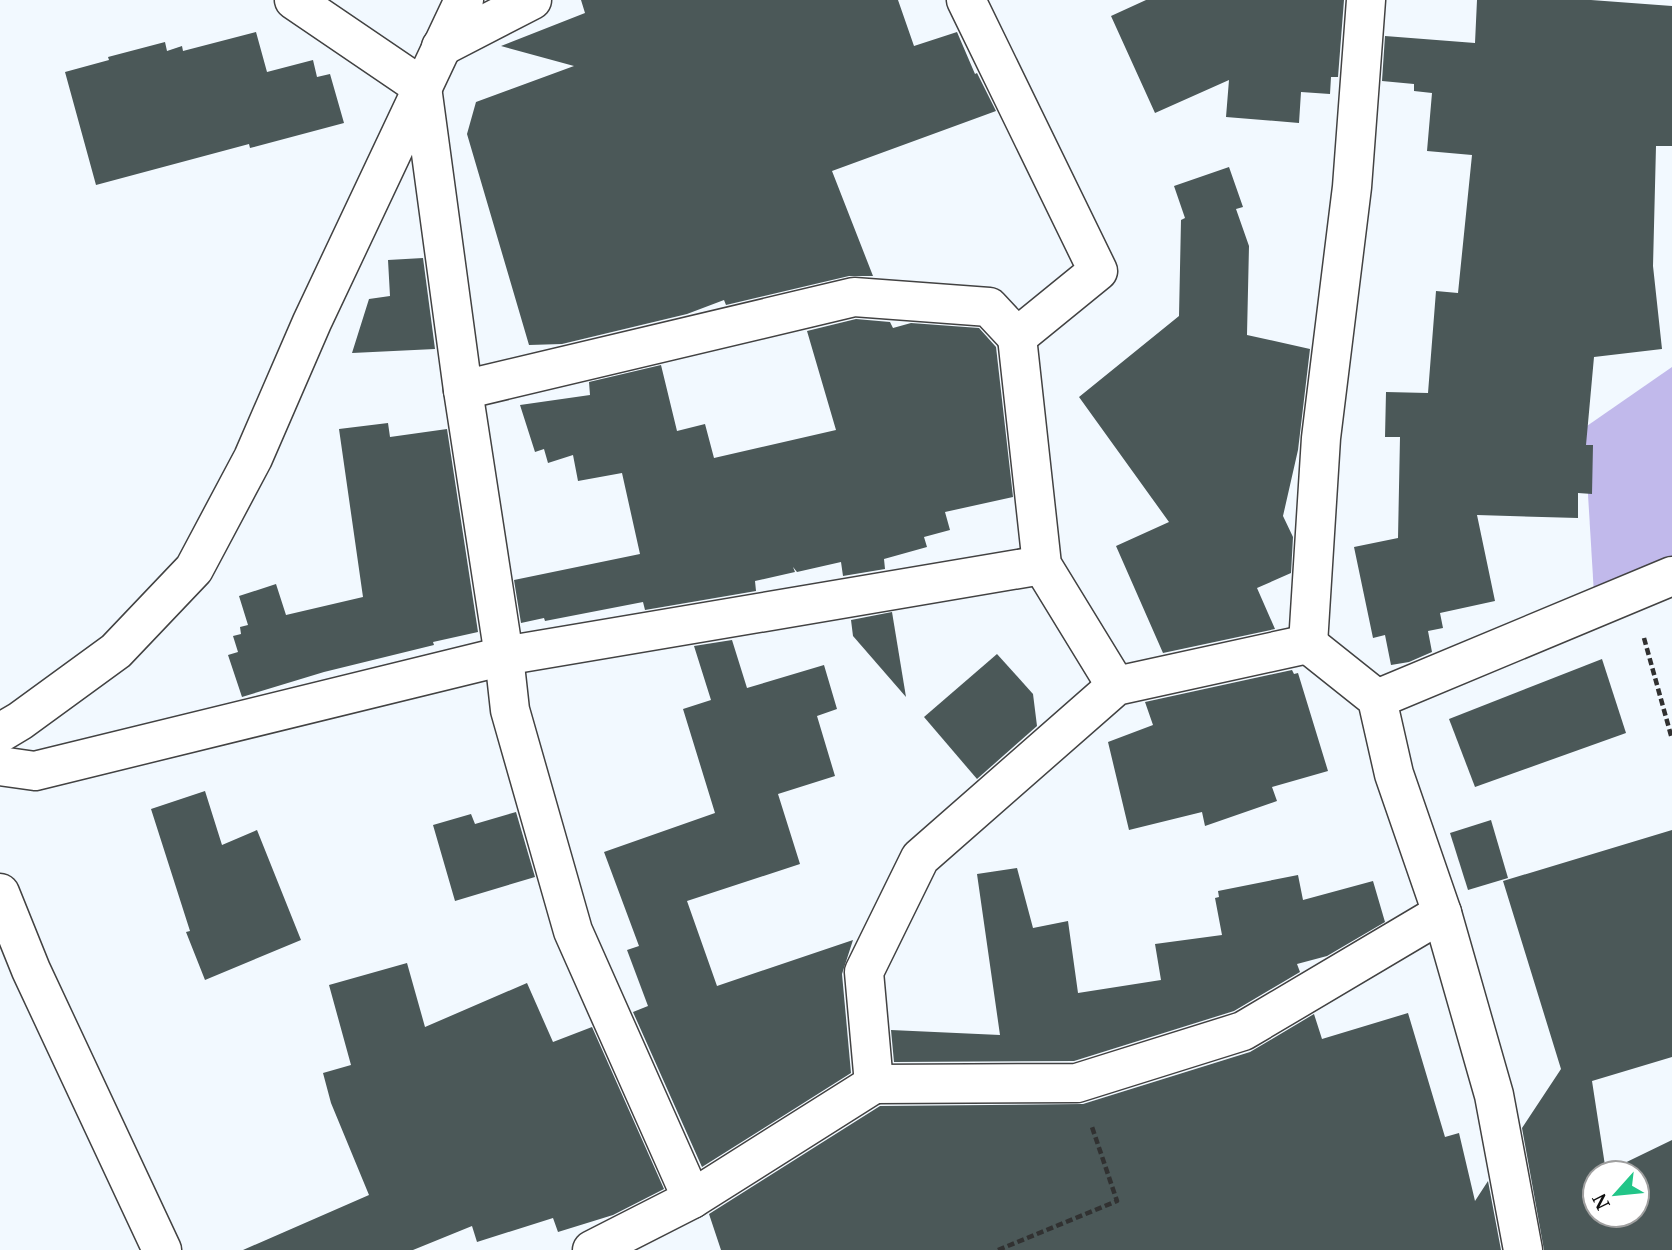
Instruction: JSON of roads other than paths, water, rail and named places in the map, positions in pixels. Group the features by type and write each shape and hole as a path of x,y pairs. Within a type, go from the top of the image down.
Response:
{"street":[{"path":"294,0 422,87 510,710 573,932 692,1199"},
{"path":"0,733 117,651 194,569 253,458 312,322 464,0"},
{"path":"442,47 532,0"},
{"path":"966,0 1098,271 1017,337"},
{"path":"1308,644 1321,438 1352,187 1366,0"},
{"path":"463,390 854,297 989,307 1017,337 1042,565 1116,686"},
{"path":"0,766 35,771 504,656 1042,565"},
{"path":"1377,699 1672,576"},
{"path":"874,1084 864,972 920,859 1116,686 1308,644"},
{"path":"1308,644 1377,699 1394,774 1442,914 1494,1095 1523,1250"},
{"path":"0,893 31,970 162,1250"},
{"path":"592,1250 692,1199 874,1084 1077,1083 1243,1031 1442,914"}]}
